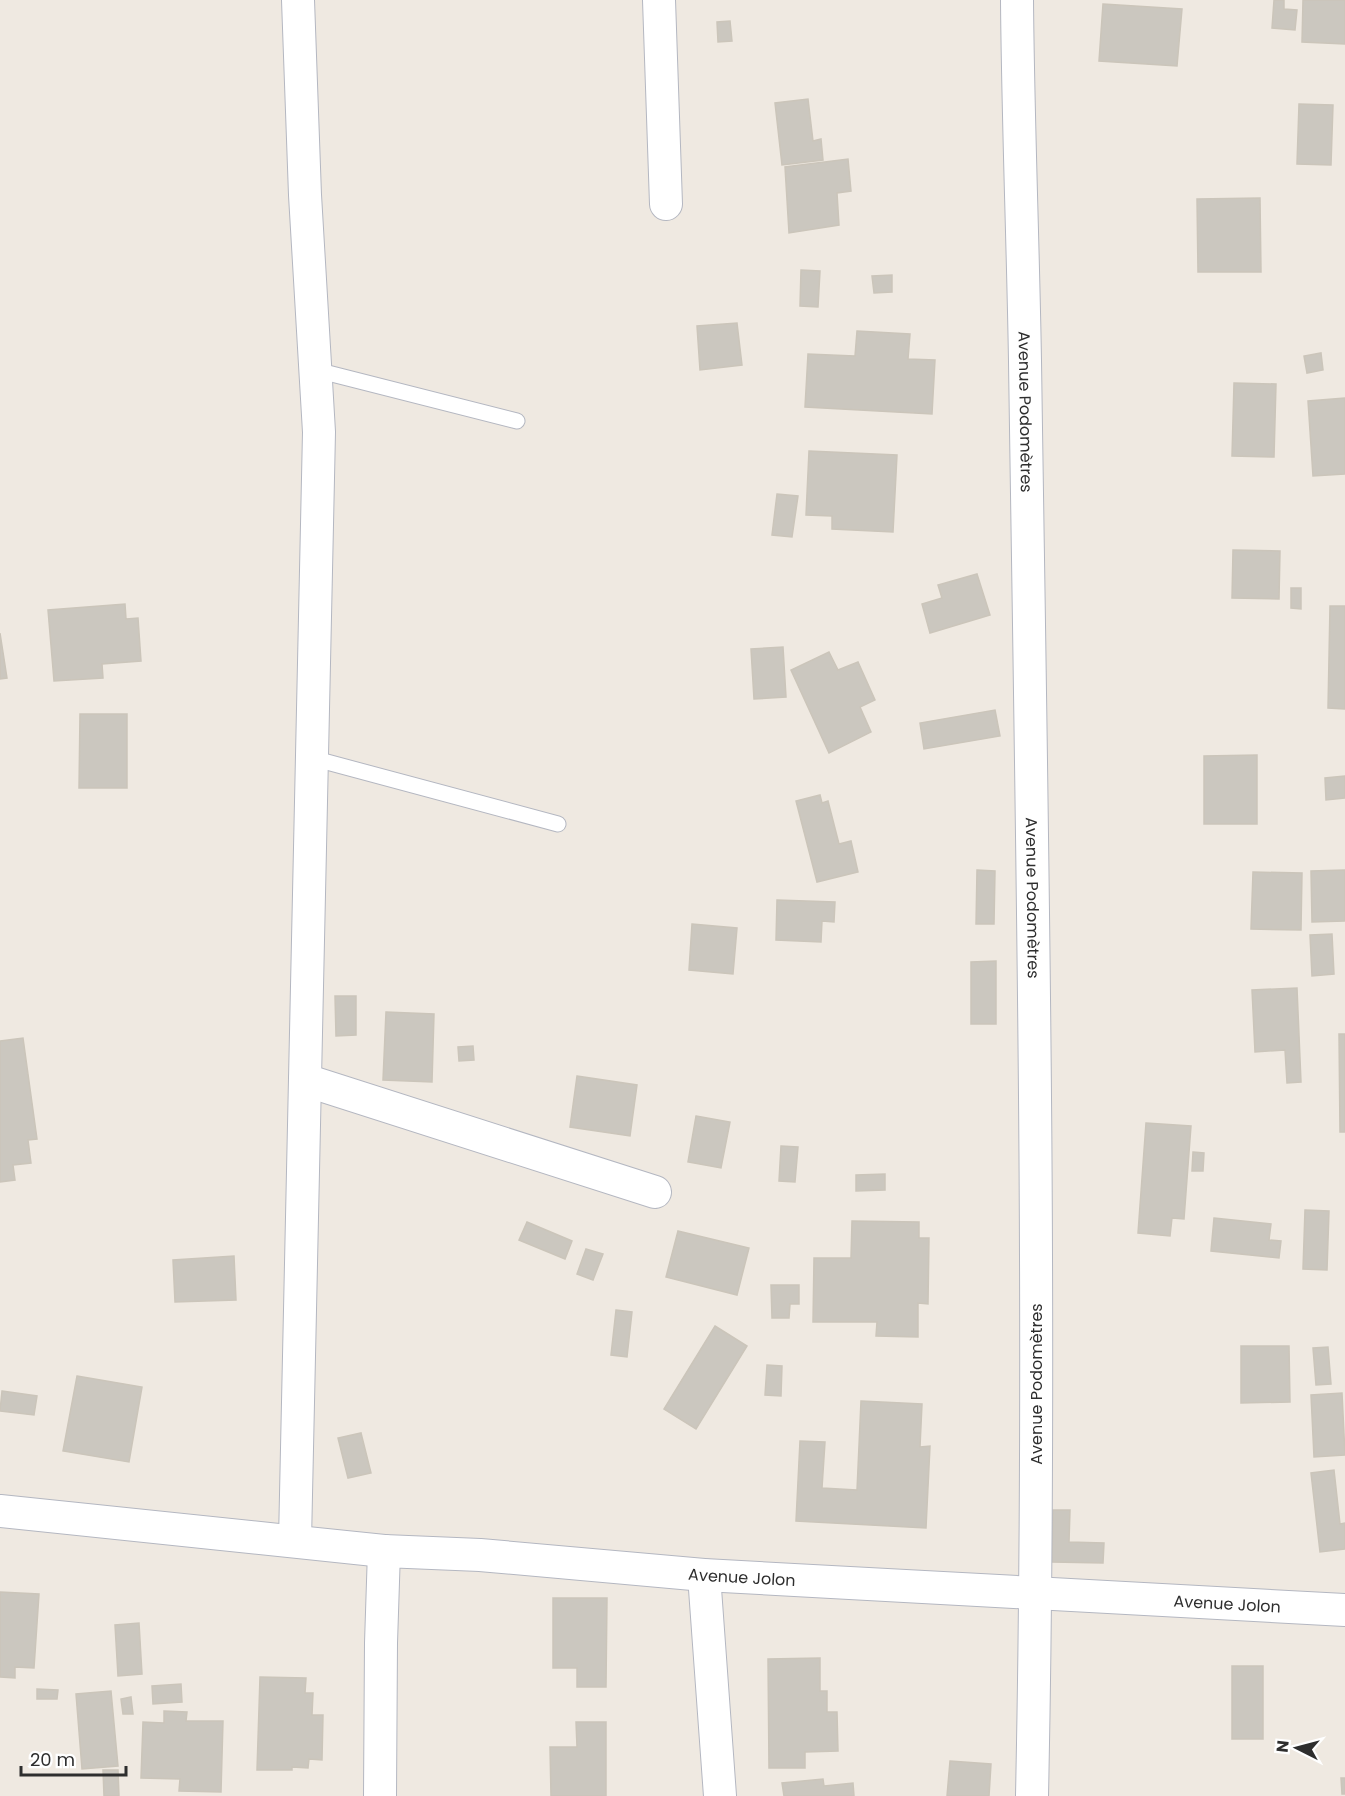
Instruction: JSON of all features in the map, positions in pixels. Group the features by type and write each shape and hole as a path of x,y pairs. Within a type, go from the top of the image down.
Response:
{"street":[{"path":"295,1541 319,432 305,195 298,0"},
{"path":"659,0 666,204"},
{"name":"Avenue Podomètres","path":"1017,0 1034,967 1036,1593 1032,1796"},
{"path":"305,1080 655,1192"},
{"name":"Avenue Jolon","path":"0,1511 384,1551 480,1555 704,1575 1345,1611"},
{"path":"380,1796 384,1551"},
{"path":"704,1575 720,1796"}],"lane":[{"path":"316,370 517,421"},
{"path":"312,758 558,824"}],"building":[{"path":"1274,0 1284,0 1284,9 1297,10 1295,30 1272,28"},
{"path":"1303,0 1345,0 1345,44 1302,42"},
{"path":"1103,4 1182,9 1177,66 1099,61"},
{"path":"730,21 732,41 718,42 717,22"},
{"path":"808,99 813,141 821,139 823,160 782,165 775,103"},
{"path":"1299,104 1333,105 1331,165 1297,164"},
{"path":"848,159 851,191 837,193 839,225 789,233 785,167"},
{"path":"1260,198 1261,272 1198,272 1197,199"},
{"path":"801,270 820,271 818,307 800,306"},
{"path":"892,275 892,292 874,293 872,276"},
{"path":"737,323 742,365 700,370 697,326"},
{"path":"857,331 910,334 908,359 935,360 932,414 805,407 808,354 855,356"},
{"path":"1321,353 1323,370 1307,373 1304,356"},
{"path":"1234,383 1276,384 1274,457 1232,456"},
{"path":"1345,398 1345,474 1313,476 1308,401"},
{"path":"809,451 897,455 893,532 832,529 832,516 806,515"},
{"path":"777,494 798,496 792,537 772,535"},
{"path":"1233,550 1280,551 1279,599 1232,598"},
{"path":"977,574 990,615 930,633 922,604 942,598 938,585"},
{"path":"1291,588 1301,588 1301,609 1291,608"},
{"path":"125,604 126,619 138,618 141,661 102,664 103,678 54,681 48,610"},
{"path":"1330,606 1345,606 1345,709 1328,708"},
{"path":"0,633 7,678 0,679"},
{"path":"783,647 786,697 754,699 751,649"},
{"path":"829,652 838,670 858,662 875,700 860,707 871,732 829,753 791,670"},
{"path":"995,710 1000,736 924,749 920,723"},
{"path":"80,714 127,714 127,788 79,788"},
{"path":"1257,755 1257,824 1204,824 1204,756"},
{"path":"1345,776 1345,798 1326,800 1325,778"},
{"path":"820,795 822,803 828,801 839,844 851,841 858,872 817,882 796,801"},
{"path":"977,870 995,871 994,924 976,924"},
{"path":"1345,870 1345,921 1312,922 1311,871"},
{"path":"1253,872 1302,873 1301,930 1251,929"},
{"path":"777,900 835,902 834,922 822,921 821,942 776,940"},
{"path":"692,924 737,928 733,974 689,970"},
{"path":"1332,934 1334,974 1312,976 1310,935"},
{"path":"996,961 996,1024 971,1024 971,962"},
{"path":"1297,988 1301,1082 1287,1083 1285,1050 1255,1052 1252,990"},
{"path":"335,996 356,996 356,1035 336,1036"},
{"path":"386,1012 434,1014 432,1082 383,1080"},
{"path":"1339,1034 1345,1034 1345,1132 1340,1132"},
{"path":"23,1038 37,1139 28,1140 31,1163 13,1165 15,1180 0,1182 0,1041"},
{"path":"473,1046 474,1060 459,1061 458,1047"},
{"path":"577,1076 637,1085 630,1136 570,1127"},
{"path":"696,1116 730,1122 721,1168 688,1162"},
{"path":"1146,1123 1191,1126 1184,1219 1172,1218 1170,1236 1138,1233"},
{"path":"781,1146 798,1147 795,1182 779,1181"},
{"path":"1193,1152 1204,1153 1203,1171 1192,1171"},
{"path":"885,1174 885,1190 856,1191 856,1175"},
{"path":"1305,1210 1329,1211 1327,1270 1303,1269"},
{"path":"1214,1218 1271,1224 1269,1240 1281,1241 1279,1258 1211,1251"},
{"path":"852,1221 919,1222 919,1238 929,1238 928,1304 918,1303 918,1337 876,1336 877,1322 813,1322 814,1258 851,1258"},
{"path":"527,1222 572,1241 565,1259 519,1240"},
{"path":"678,1231 749,1248 737,1295 666,1277"},
{"path":"586,1249 603,1254 593,1280 577,1274"},
{"path":"234,1256 236,1300 175,1302 173,1260"},
{"path":"771,1285 799,1285 799,1304 790,1304 789,1318 772,1318"},
{"path":"616,1310 632,1312 627,1357 611,1355"},
{"path":"715,1326 747,1346 696,1429 664,1409"},
{"path":"1241,1346 1289,1346 1290,1402 1241,1403"},
{"path":"1328,1347 1331,1384 1316,1385 1313,1348"},
{"path":"767,1365 782,1366 781,1396 765,1395"},
{"path":"77,1376 142,1387 129,1462 63,1451"},
{"path":"2,1391 37,1396 34,1415 0,1411"},
{"path":"1342,1393 1345,1455 1314,1457 1311,1395"},
{"path":"861,1401 922,1404 920,1447 930,1446 926,1528 796,1521 800,1441 825,1442 822,1488 857,1490"},
{"path":"361,1433 371,1473 348,1478 338,1438"},
{"path":"1334,1470 1340,1524 1345,1523 1345,1549 1320,1552 1311,1473"},
{"path":"1053,1510 1070,1510 1069,1542 1104,1543 1103,1563 1052,1562"},
{"path":"0,1592 39,1594 34,1668 15,1667 15,1678 0,1677"},
{"path":"553,1598 607,1598 606,1687 577,1687 577,1668 553,1668"},
{"path":"139,1623 142,1674 118,1676 115,1625"},
{"path":"820,1658 820,1691 827,1691 827,1712 837,1712 838,1751 805,1752 805,1768 769,1768 768,1659"},
{"path":"1232,1666 1263,1666 1263,1739 1232,1739"},
{"path":"260,1677 306,1678 305,1693 313,1693 312,1715 323,1715 322,1760 309,1759 308,1768 257,1770"},
{"path":"181,1684 182,1702 153,1704 152,1686"},
{"path":"37,1689 58,1690 57,1699 37,1699"},
{"path":"111,1691 118,1766 82,1769 76,1694"},
{"path":"131,1697 133,1714 123,1714 121,1699"},
{"path":"164,1711 187,1712 186,1721 223,1721 221,1792 179,1791 180,1779 141,1778 143,1722 164,1723"},
{"path":"576,1722 606,1722 606,1796 551,1796 550,1747 577,1747"},
{"path":"950,1761 991,1764 989,1796 947,1796"},
{"path":"103,1770 118,1770 119,1796 104,1796"},
{"path":"1341,1778 1345,1778 1345,1794 1342,1794"},
{"path":"823,1779 824,1786 853,1783 854,1796 784,1796 782,1783"}]}
